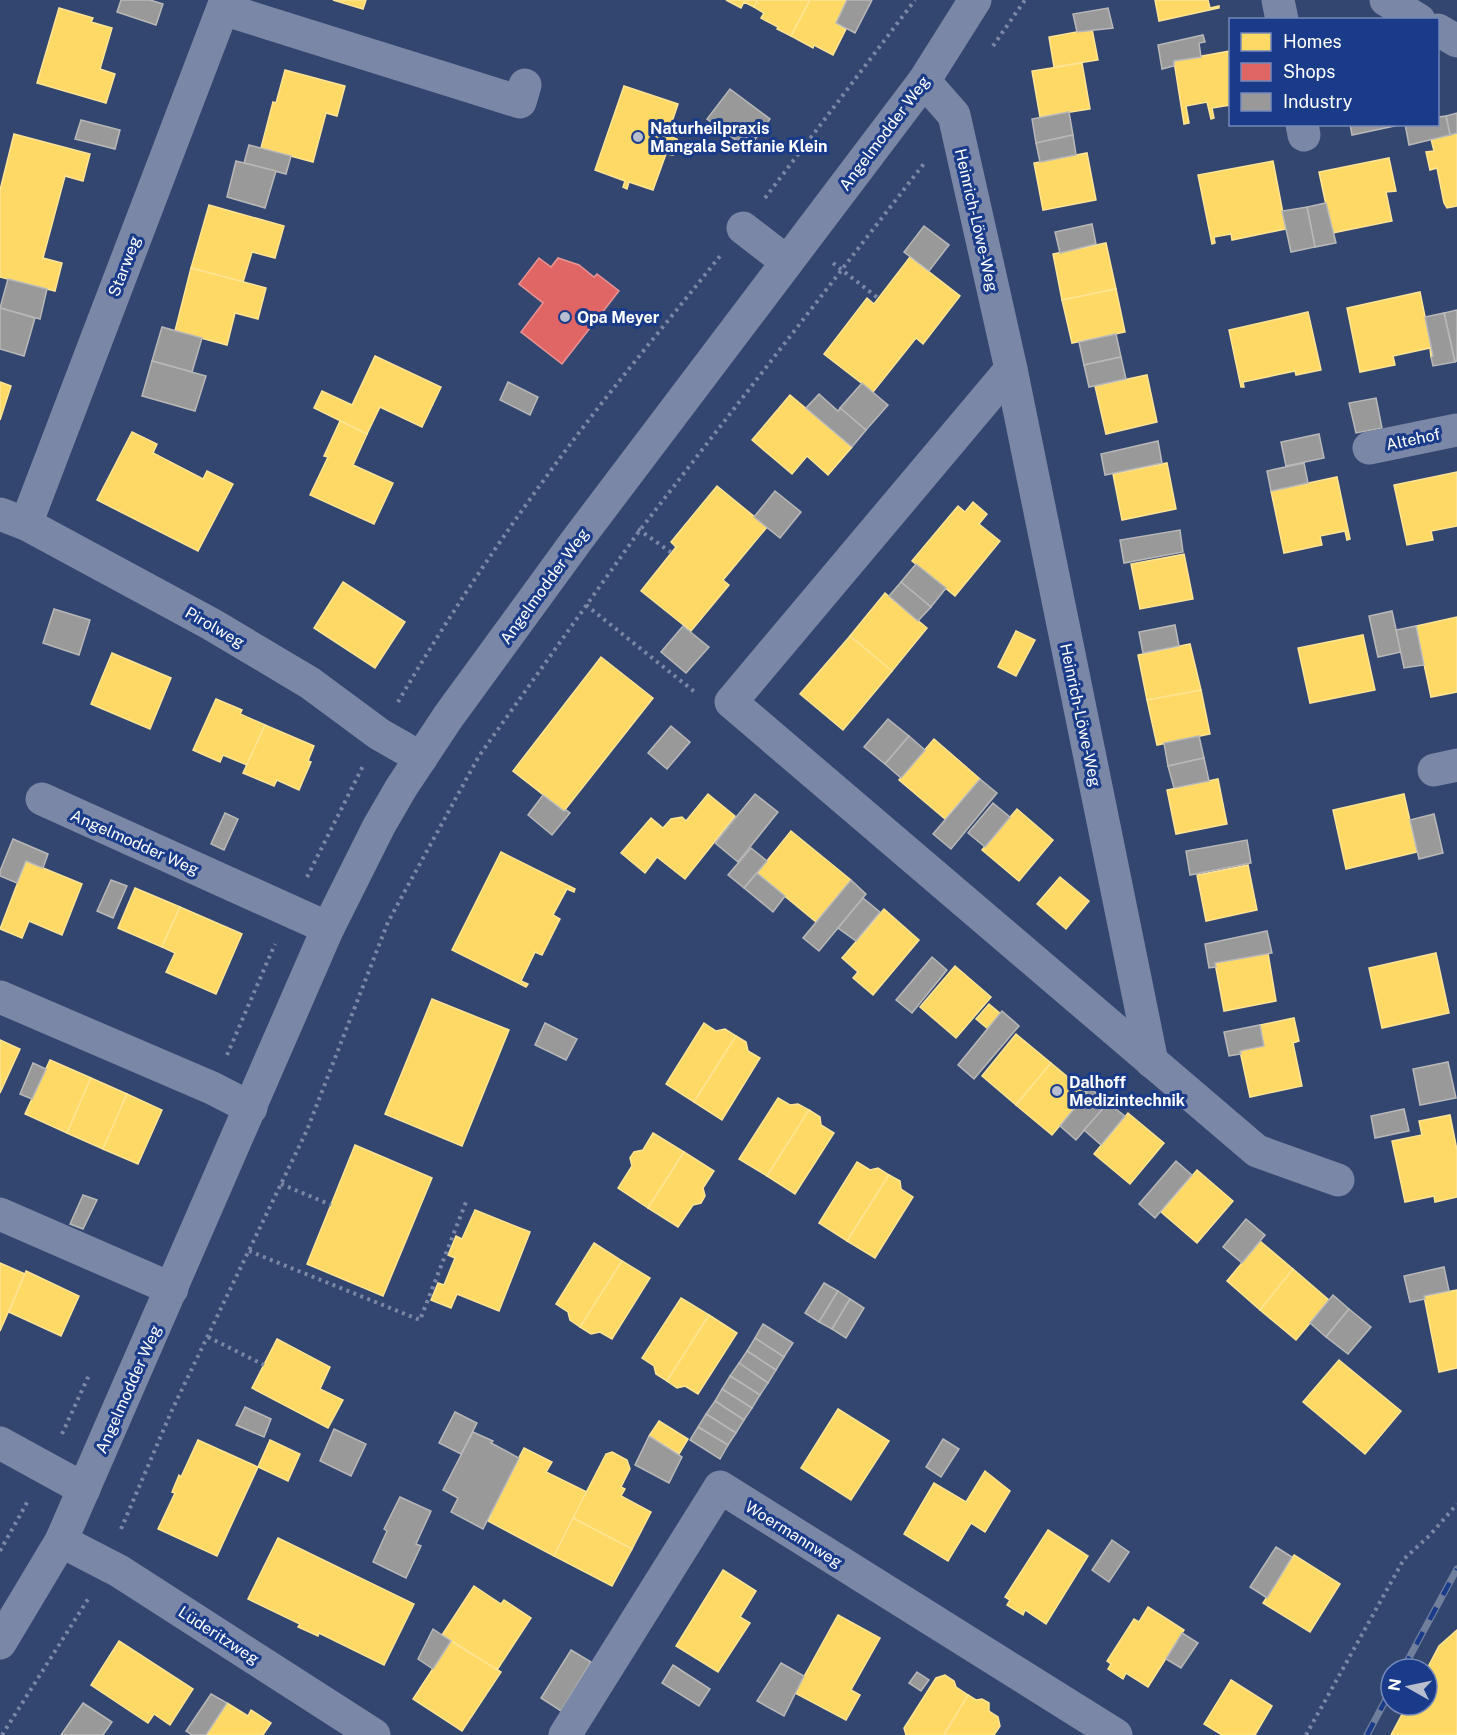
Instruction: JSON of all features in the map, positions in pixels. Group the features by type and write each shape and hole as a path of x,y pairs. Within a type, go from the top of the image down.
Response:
{"street":[{"name":"Angelmodder Weg","path":"0,1643 61,1541 328,928 379,826 421,758 576,540 924,81 975,0"},
{"path":"1278,0 1282,18"},
{"path":"1386,0 1416,18"},
{"name":"Starweg","path":"13,519 224,4 520,102 525,85"},
{"path":"1439,31 1457,41"},
{"name":"Heinrich-Löwe-Weg","path":"924,81 954,115 1011,369 1152,1062"},
{"path":"743,228 787,262"},
{"path":"1011,369 731,702 1257,1151 1338,1180"},
{"name":"Altehof","path":"1369,448 1457,430"},
{"name":"Pirolweg","path":"13,519 211,624 310,683 379,734 421,758"},
{"name":"Angelmodder Weg","path":"42,799 328,928"},
{"path":"0,997 251,1108"},
{"path":"0,1214 172,1288"},
{"path":"0,1443 84,1489"},
{"name":"Woermannweg","path":"565,1735 720,1487 1116,1735"},
{"name":"Lüderitzweg","path":"61,1541 106,1563 374,1735"}],"path":[{"path":"987,55 1025,0"},
{"path":"2,1735 94,1589 172,1410 307,1130 388,922 480,756 640,530 932,154 954,115"},
{"path":"842,270 878,298"},
{"path":"640,530 672,553"},
{"path":"586,604 700,696 731,702"},
{"path":"281,1184 331,1205"},
{"path":"249,1251 420,1320 466,1202"},
{"path":"208,1337 264,1365"},
{"path":"1306,1735 1404,1558 1430,1535 1457,1504"}],"building: Homes":[{"path":"333,0 366,0 363,9"},
{"path":"726,0 758,0 754,7 744,2 741,8"},
{"path":"758,0 810,0 791,36 761,18 764,13 754,7"},
{"path":"810,0 847,0 836,23 846,29 833,55 814,45 813,48 791,36"},
{"path":"1155,0 1208,0 1210,8 1219,6 1219,8 1159,21"},
{"path":"59,8 93,18 91,22 112,28 100,69 115,74 106,103 37,83"},
{"path":"1092,29 1098,60 1054,67 1049,37"},
{"path":"1229,51 1229,105 1212,108 1214,118 1211,119 1207,102 1186,106 1189,123 1184,124 1174,61"},
{"path":"1082,63 1090,109 1040,117 1032,71"},
{"path":"285,70 345,86 337,116 326,113 313,162 261,148 273,102 276,103"},
{"name":"Naturheilpraxis Mangala Setfanie Klein","path":"624,86 678,104 672,122 667,124 664,134 677,139 680,149 673,155 666,154 653,190 629,182 627,189 623,187 625,181 595,170"},
{"path":"1457,133 1457,206 1447,208 1437,168 1430,170 1426,152 1434,151 1431,139"},
{"path":"14,134 90,154 83,181 65,176 43,258 62,263 55,291 0,277 0,190"},
{"path":"1087,153 1096,200 1043,210 1034,163"},
{"path":"1389,158 1396,191 1386,192 1392,221 1332,233 1319,172"},
{"path":"1273,161 1286,229 1232,240 1231,234 1214,237 1215,243 1212,244 1198,175"},
{"path":"209,205 284,226 275,258 252,252 243,282 191,268"},
{"path":"1106,243 1116,289 1062,300 1053,254"},
{"path":"910,257 960,296 923,344 916,338 873,392 824,354 867,298 874,304"},
{"path":"191,268 266,288 258,319 235,313 227,345 175,331"},
{"path":"1116,289 1125,332 1072,343 1062,300"},
{"path":"1420,292 1433,356 1431,357 1430,348 1393,356 1395,365 1360,372 1347,308"},
{"path":"1308,312 1321,370 1296,375 1295,371 1243,382 1244,387 1241,387 1229,330"},
{"path":"375,356 441,387 422,427 380,407 367,434 314,408 322,391 352,405"},
{"path":"1147,375 1157,422 1106,434 1095,386"},
{"path":"0,382 11,386 0,420"},
{"path":"790,395 852,447 828,475 807,456 792,474 752,440"},
{"path":"340,421 367,434 353,465 393,483 374,524 310,495 328,457 324,456"},
{"path":"132,432 157,444 153,453 203,479 207,471 233,484 198,551 97,500"},
{"path":"1167,463 1176,509 1122,520 1113,474"},
{"path":"1457,472 1457,526 1431,531 1433,540 1407,545 1394,485"},
{"path":"1337,477 1350,539 1347,540 1345,531 1320,536 1322,545 1284,553 1271,491"},
{"path":"717,486 767,527 723,580 729,585 691,631 641,591 676,547 671,542"},
{"path":"973,502 987,514 979,524 1000,541 955,596 912,561 958,506 965,512"},
{"path":"1184,554 1193,599 1140,609 1131,564"},
{"path":"343,582 405,622 375,668 314,628"},
{"path":"885,593 927,628 892,671 850,636"},
{"path":"1457,617 1457,692 1431,697 1416,626"},
{"path":"1016,631 1035,640 1016,676 998,667"},
{"path":"1363,635 1375,690 1310,703 1298,648"},
{"path":"850,636 892,671 843,730 800,694"},
{"path":"1190,644 1201,690 1147,700 1138,655"},
{"path":"112,653 171,678 150,729 91,704"},
{"path":"601,657 653,698 564,811 513,771"},
{"path":"1201,690 1210,734 1157,745 1147,700"},
{"path":"216,699 242,710 240,714 265,725 247,765 223,755 220,762 193,750"},
{"path":"265,725 314,746 308,761 311,762 299,790 277,780 274,786 243,773"},
{"path":"934,739 980,779 945,819 899,780"},
{"path":"1218,779 1227,824 1176,834 1167,790"},
{"path":"708,794 735,816 685,879 657,857 645,873 621,853 651,818 663,828 671,819 682,817 686,821"},
{"path":"1404,794 1417,852 1346,869 1333,810"},
{"path":"1017,809 1053,840 1019,881 982,850"},
{"path":"791,831 851,880 816,922 757,873"},
{"path":"501,852 575,889 574,892 567,889 553,915 560,919 542,955 535,952 521,981 528,984 526,987 452,950"},
{"path":"26,861 82,884 62,935 29,921 22,938 0,929"},
{"path":"1248,865 1257,910 1206,921 1197,875"},
{"path":"1060,877 1089,901 1066,929 1037,904"},
{"path":"135,888 180,907 162,947 118,928"},
{"path":"180,907 242,934 216,994 166,972 175,953 162,947"},
{"path":"884,909 919,940 873,995 853,978 858,972 842,958"},
{"path":"1268,953 1276,1001 1224,1011 1215,963"},
{"path":"1436,953 1449,1013 1382,1028 1369,968"},
{"path":"955,966 991,997 956,1038 920,1007"},
{"path":"432,999 509,1030 462,1146 385,1114"},
{"path":"989,1004 1001,1014 988,1029 976,1019"},
{"path":"1294,1018 1299,1041 1293,1043 1302,1086 1250,1097 1240,1051 1264,1046 1260,1025"},
{"path":"704,1023 716,1031 725,1029 736,1036 694,1102 666,1084"},
{"path":"1016,1034 1051,1063 1016,1105 982,1076"},
{"path":"736,1036 746,1042 748,1051 760,1058 722,1120 694,1102"},
{"path":"0,1040 20,1049 0,1093"},
{"path":"50,1060 91,1078 67,1133 25,1114"},
{"path":"1051,1063 1087,1093 1052,1135 1016,1105"},
{"path":"91,1078 127,1094 103,1149 67,1133"},
{"path":"127,1094 162,1110 138,1164 103,1149"},
{"path":"778,1098 790,1105 798,1104 809,1110 767,1176 739,1159"},
{"path":"809,1110 820,1117 821,1125 834,1133 795,1194 767,1176"},
{"path":"1128,1113 1164,1143 1130,1184 1094,1154"},
{"path":"1450,1115 1457,1150 1457,1197 1435,1202 1434,1196 1405,1202 1392,1141 1422,1135 1419,1121"},
{"path":"653,1133 684,1152 648,1208 618,1188 632,1166 630,1158 634,1152 643,1150"},
{"path":"355,1145 432,1178 383,1296 307,1264"},
{"path":"684,1152 714,1171 703,1188 705,1196 701,1203 693,1205 678,1227 648,1208"},
{"path":"857,1162 870,1170 878,1168 889,1175 847,1241 819,1223"},
{"path":"1197,1170 1233,1201 1197,1243 1161,1212"},
{"path":"889,1175 900,1181 901,1189 913,1197 875,1258 847,1241"},
{"path":"475,1210 530,1232 499,1311 457,1294 451,1308 431,1300 438,1283 444,1285 455,1258 448,1255 456,1236 462,1239"},
{"path":"1260,1241 1293,1269 1260,1310 1227,1281"},
{"path":"594,1243 622,1261 580,1327 570,1320 568,1312 556,1304"},
{"path":"622,1261 650,1278 612,1339 600,1332 591,1334 580,1327"},
{"path":"0,1263 25,1274 0,1331"},
{"path":"1293,1269 1329,1300 1296,1340 1260,1310"},
{"path":"26,1271 79,1296 61,1336 9,1312"},
{"path":"1457,1290 1457,1368 1439,1372 1424,1296"},
{"path":"681,1298 709,1315 667,1381 656,1374 654,1366 642,1358"},
{"path":"709,1315 737,1333 698,1394 685,1386 677,1388 667,1381"},
{"path":"277,1339 330,1367 320,1389 343,1400 328,1428 252,1388"},
{"path":"1339,1360 1401,1411 1365,1454 1303,1402"},
{"path":"838,1409 889,1441 851,1500 801,1468"},
{"path":"659,1421 688,1439 679,1454 649,1436"},
{"path":"198,1440 258,1467 217,1556 158,1529 175,1493 172,1492 179,1475 181,1477"},
{"path":"270,1440 300,1454 288,1481 258,1467"},
{"path":"524,1448 552,1462 546,1472 587,1492 554,1556 488,1521"},
{"path":"612,1452 627,1460 630,1469 621,1487 625,1489 621,1496 651,1512 632,1549 573,1518 606,1454"},
{"path":"985,1471 1010,1491 985,1532 971,1523 948,1561 904,1534 934,1483 966,1502"},
{"path":"573,1518 632,1549 612,1586 554,1556"},
{"path":"1048,1530 1088,1556 1046,1624 1025,1610 1023,1615 1007,1605 1010,1600 1005,1597"},
{"path":"278,1538 414,1604 384,1665 319,1633 318,1636 298,1627 300,1624 248,1599"},
{"path":"1294,1555 1340,1584 1310,1632 1263,1603"},
{"path":"723,1570 756,1591 740,1617 750,1623 718,1672 676,1646"},
{"path":"474,1586 501,1604 504,1600 531,1618 497,1670 442,1635"},
{"path":"1148,1607 1184,1630 1148,1687 1126,1673 1123,1679 1108,1669 1111,1664 1107,1661 1134,1619 1139,1622"},
{"path":"838,1615 880,1638 851,1690 860,1695 846,1720 795,1693"},
{"path":"1457,1630 1457,1735 1391,1735 1401,1717 1439,1717 1439,1657 1433,1657 1439,1646"},
{"path":"119,1641 193,1689 170,1725 154,1714 148,1723 91,1685"},
{"path":"451,1641 501,1672 462,1731 413,1699"},
{"path":"945,1675 954,1681 956,1687 968,1695 944,1735 906,1735 904,1728 936,1678"},
{"path":"1231,1680 1272,1706 1255,1735 1222,1735 1204,1724"},
{"path":"968,1695 976,1700 982,1699 989,1703 989,1711 998,1717 1000,1726 994,1735 944,1735"},
{"path":"227,1703 248,1716 251,1710 271,1723 263,1735 206,1735"}],"building: Shops":[{"name":"Opa Meyer","path":"539,258 551,267 558,258 579,265 594,277 597,274 619,291 562,364 521,332 543,303 519,284"}],"building: Industry":[{"path":"121,0 150,0 163,4 156,25 117,12"},
{"path":"847,0 872,0 855,33 836,23"},
{"path":"1108,8 1113,28 1077,32 1073,14"},
{"path":"1203,35 1205,42 1199,43 1201,57 1174,61 1174,66 1162,69 1158,45"},
{"path":"730,89 770,119 748,149 707,119"},
{"path":"1069,112 1073,135 1036,143 1032,119"},
{"path":"1457,113 1457,133 1450,135 1446,116"},
{"path":"1446,116 1450,135 1409,145 1405,126 1439,126 1439,117"},
{"path":"81,120 120,130 115,149 75,139"},
{"path":"1350,126 1395,126 1352,135"},
{"path":"1073,135 1076,155 1040,162 1036,143"},
{"path":"249,145 291,156 286,174 244,163"},
{"path":"236,161 276,171 265,208 227,197"},
{"path":"1326,203 1336,243 1315,247 1307,207"},
{"path":"1307,207 1315,247 1291,252 1282,211"},
{"path":"1092,224 1096,244 1060,253 1055,232"},
{"path":"924,226 949,245 929,271 904,252"},
{"path":"8,279 47,289 40,319 0,308"},
{"path":"0,308 35,318 24,356 0,349"},
{"path":"1457,310 1457,361 1455,362 1444,313"},
{"path":"1444,313 1455,362 1433,366 1425,317"},
{"path":"162,327 202,338 192,372 152,361"},
{"path":"1116,334 1121,357 1084,365 1079,342"},
{"path":"1121,357 1126,379 1089,387 1084,365"},
{"path":"152,361 206,376 195,411 142,396"},
{"path":"508,382 538,397 530,415 500,400"},
{"path":"862,383 888,405 866,430 840,408"},
{"path":"819,394 838,411 840,408 866,430 852,447 806,408"},
{"path":"1376,398 1382,428 1356,433 1349,403"},
{"path":"1319,434 1324,458 1286,466 1281,442"},
{"path":"1158,441 1162,463 1105,475 1101,454"},
{"path":"1304,463 1308,483 1271,491 1267,471"},
{"path":"775,491 801,512 780,538 754,517"},
{"path":"1180,530 1183,552 1124,563 1120,540"},
{"path":"916,564 946,588 931,607 901,582"},
{"path":"901,582 931,607 918,621 889,596"},
{"path":"54,609 90,620 79,655 43,643"},
{"path":"1392,611 1401,652 1378,657 1369,616"},
{"path":"1175,625 1179,646 1143,653 1139,632"},
{"path":"683,626 709,647 686,673 661,652"},
{"path":"1416,626 1424,665 1404,668 1396,630"},
{"path":"888,719 909,736 885,764 864,747"},
{"path":"671,726 690,742 667,769 648,753"},
{"path":"909,736 925,750 901,778 885,764"},
{"path":"1199,736 1204,758 1168,766 1164,743"},
{"path":"1204,758 1209,781 1174,788 1168,766"},
{"path":"980,779 997,793 951,849 933,834"},
{"path":"755,794 778,812 738,862 715,843"},
{"path":"543,795 570,813 552,835 528,815"},
{"path":"993,803 1010,817 985,847 968,833"},
{"path":"225,813 238,819 224,850 211,844"},
{"path":"1434,814 1443,853 1419,859 1410,820"},
{"path":"13,839 48,854 43,868 26,861 17,883 0,876"},
{"path":"1247,840 1251,863 1190,875 1186,851"},
{"path":"751,848 767,861 744,888 728,875"},
{"path":"757,873 785,896 773,912 744,888"},
{"path":"111,880 127,886 113,918 97,911"},
{"path":"851,880 866,894 819,951 803,938"},
{"path":"863,898 880,912 856,941 838,928"},
{"path":"1267,931 1272,953 1215,963 1216,967 1209,968 1205,944"},
{"path":"932,957 947,970 912,1013 896,1000"},
{"path":"1002,1011 1019,1026 974,1079 958,1065"},
{"path":"545,1023 577,1039 566,1060 535,1045"},
{"path":"1260,1025 1264,1046 1229,1056 1224,1032"},
{"path":"1448,1062 1456,1098 1420,1105 1413,1069"},
{"path":"33,1063 46,1069 32,1099 20,1094"},
{"path":"1089,1087 1108,1103 1076,1140 1060,1126 1087,1093 1085,1091"},
{"path":"1108,1103 1125,1116 1101,1145 1084,1130"},
{"path":"1404,1109 1409,1131 1375,1138 1371,1116"},
{"path":"1176,1161 1192,1175 1155,1218 1139,1204"},
{"path":"83,1195 97,1200 83,1229 70,1224"},
{"path":"1246,1219 1265,1235 1242,1263 1223,1247"},
{"path":"1444,1267 1449,1291 1424,1296 1425,1299 1410,1302 1404,1276"},
{"path":"824,1283 838,1291 819,1322 805,1313"},
{"path":"838,1291 850,1299 832,1329 819,1322"},
{"path":"1333,1295 1349,1309 1326,1337 1310,1323"},
{"path":"850,1299 864,1308 846,1338 832,1329"},
{"path":"1349,1309 1371,1327 1348,1354 1326,1337"},
{"path":"763,1324 793,1343 784,1357 755,1338"},
{"path":"755,1338 784,1357 776,1370 747,1351"},
{"path":"747,1351 776,1370 768,1383 739,1363"},
{"path":"739,1363 768,1383 760,1395 730,1376"},
{"path":"730,1376 760,1395 752,1408 722,1389"},
{"path":"722,1389 752,1408 744,1420 715,1401"},
{"path":"715,1401 744,1420 736,1433 706,1414"},
{"path":"245,1407 271,1419 264,1437 236,1425"},
{"path":"455,1412 477,1423 461,1454 439,1443"},
{"path":"706,1414 736,1433 728,1445 698,1427"},
{"path":"698,1427 728,1445 720,1459 690,1440"},
{"path":"334,1429 366,1444 351,1476 320,1461"},
{"path":"473,1432 493,1441 491,1443 519,1458 483,1529 451,1512 458,1498 443,1490"},
{"path":"649,1436 682,1457 669,1483 635,1465"},
{"path":"943,1439 959,1449 941,1477 926,1467"},
{"path":"400,1497 431,1511 416,1544 421,1546 406,1578 373,1562 387,1531 384,1529"},
{"path":"1112,1540 1129,1552 1109,1582 1092,1570"},
{"path":"1276,1547 1292,1557 1267,1598 1250,1587"},
{"path":"433,1629 451,1641 433,1669 418,1659"},
{"path":"1182,1633 1198,1643 1181,1668 1166,1659"},
{"path":"571,1650 591,1662 561,1711 541,1698"},
{"path":"781,1663 804,1676 784,1716 757,1701"},
{"path":"673,1665 710,1689 699,1706 662,1683"},
{"path":"917,1672 929,1680 921,1691 909,1683"},
{"path":"211,1694 227,1703 206,1735 192,1735 186,1731"},
{"path":"83,1703 112,1722 103,1735 61,1735"}],"railway":[{"path":"1409,1657 1457,1569"},
{"path":"1367,1735 1379,1712"}],"place":[{"name":"Naturheilpraxis Mangala Setfanie Klein","path":"638,137"},
{"name":"Opa Meyer","path":"565,317"},
{"name":"Dalhoff Medizintechnik","path":"1057,1091"}]}
